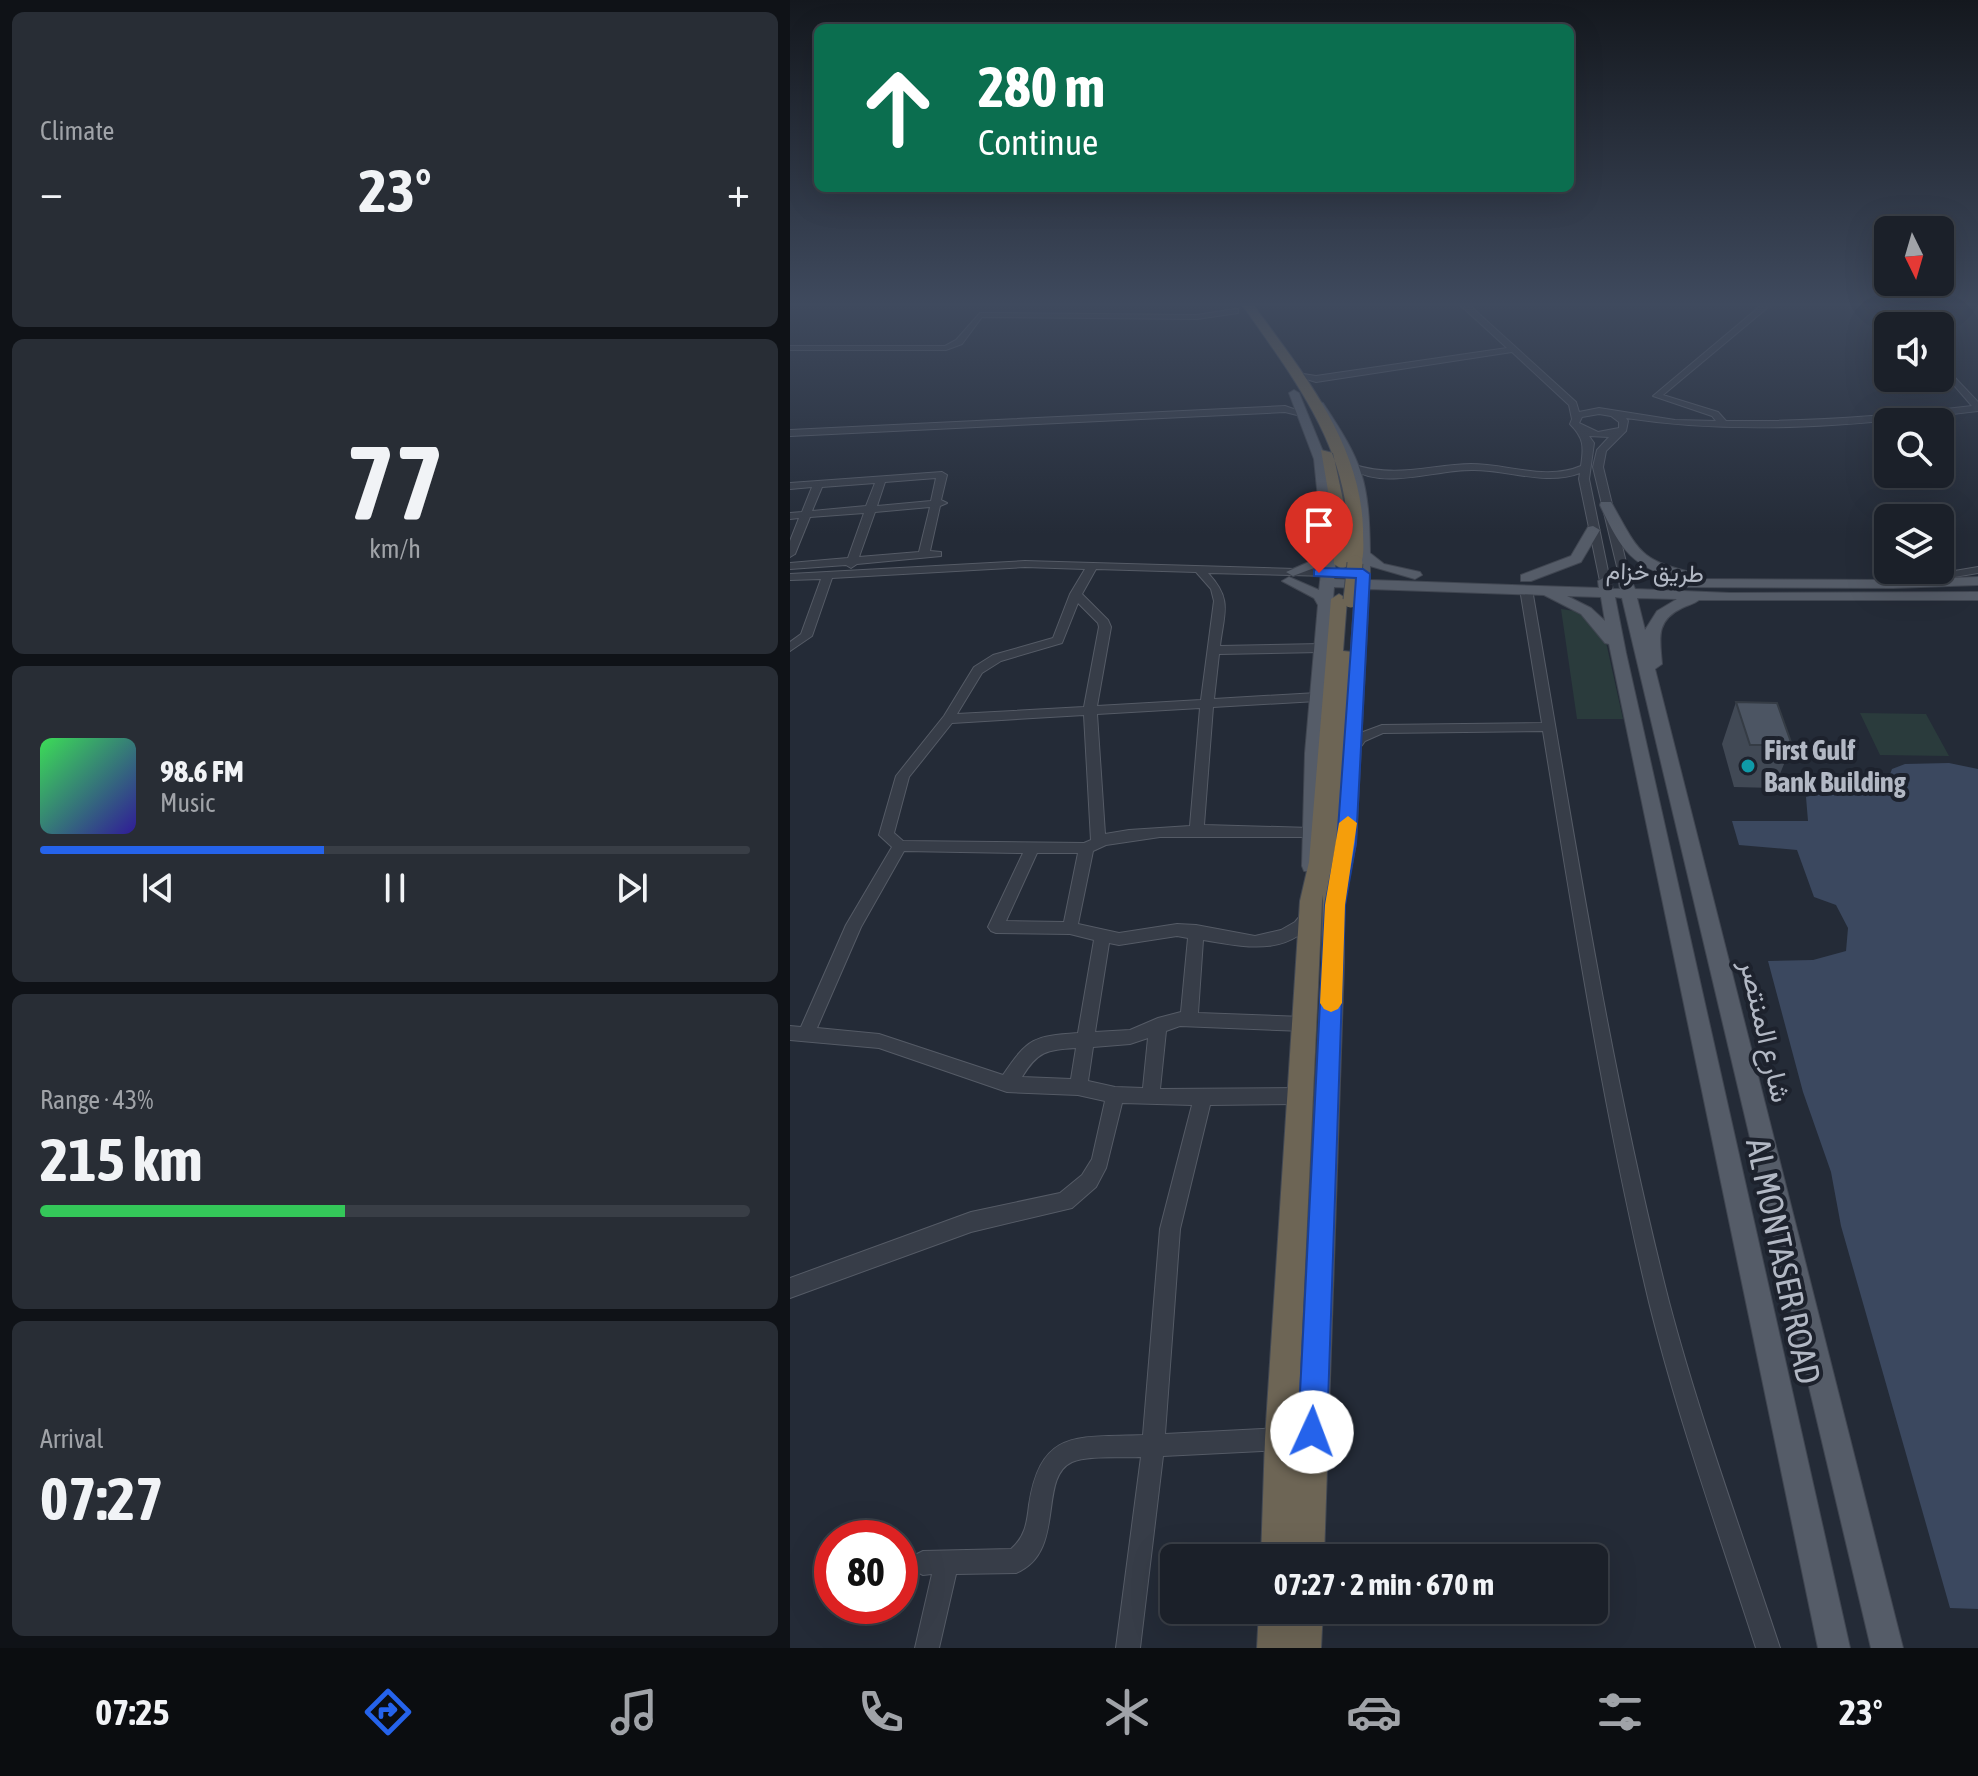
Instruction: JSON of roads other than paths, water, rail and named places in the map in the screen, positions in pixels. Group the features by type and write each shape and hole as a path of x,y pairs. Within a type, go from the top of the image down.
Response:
{"highway":[{"path":"1278,1544 1281,1439 1308,952 1334,849 1351,489 1339,453 1291,380"},
{"path":"1298,380 1301,393"},
{"path":"1307,1544 1319,906"},
{"path":"1274,1648 1275,1624"},
{"path":"1304,1648 1305,1624"}],"main road":[{"path":"1301,393 1301,413 1316,447 1322,471 1330,548 1347,583 1372,594 1411,580"},
{"path":"1301,393 1340,434 1360,485 1347,583 1352,749 1347,843 1319,906"},
{"path":"1606,505 1627,547 1642,561 1730,590"},
{"path":"1528,585 1576,559 1593,530"},
{"path":"1291,576 1314,565 1330,548"},
{"path":"1291,576 1319,595 1379,567 1411,580"},
{"name":"طريق خزام","path":"1347,583 1411,580 1978,596"},
{"path":"1319,906 1311,833 1321,648 1347,583"},
{"name":"طريق خزام","path":"1954,583 1978,583"},
{"path":"1949,597 1945,590 1947,586 1978,583"},
{"name":"طريق خزام","path":"1730,590 1893,584"},
{"path":"1528,585 1585,608 1600,621 1618,653"},
{"path":"1606,586 1618,653"},
{"name":"شارع المنتصر","path":"1627,588 1887,1648"},
{"path":"1654,699 1652,630 1661,616 1687,600 1730,590"},
{"name":"AL MONTASER ROAD","path":"1618,653 1834,1648"}],"street":[{"path":"1281,409 1290,405 1315,380"},
{"path":"1543,380 1573,404 1574,424 1589,443 1584,468 1593,530 1606,586"},
{"path":"1547,380 1624,421 1619,432"},
{"path":"1676,380 1657,396 1715,414 1724,424"},
{"path":"1954,382 1976,410"},
{"path":"1954,389 1976,410"},
{"path":"790,433 1281,409 1301,413"},
{"path":"1575,418 1591,411 1675,423 1724,424 1871,420 1976,410"},
{"path":"1582,431 1597,435 1675,423"},
{"name":"شارع المنتصر","path":"1619,432 1602,450 1598,467 1627,588"},
{"path":"1355,468 1378,475 1474,467 1561,475 1584,468"},
{"path":"790,486 942,475 942,503 924,554"},
{"path":"1360,485 1378,475"},
{"path":"849,573 881,479"},
{"path":"790,554 818,484"},
{"path":"790,516 942,503"},
{"path":"790,566 937,554"},
{"path":"790,577 984,565 1093,565 1197,569 1238,578 1291,576 1347,583"},
{"path":"1093,565 1076,594 1058,640 987,663 978,670 948,719 903,776 886,835 900,846 1032,849 1197,831 1311,833"},
{"path":"1197,569 1219,597 1197,831"},
{"path":"1954,574 1978,570"},
{"path":"790,647 806,636 828,575"},
{"path":"1528,585 1616,1110 1648,1258 1679,1367 1768,1648"},
{"path":"1070,928 1092,844 1090,710 1105,627 1104,622 1076,594"},
{"path":"1215,650 1321,648"},
{"path":"948,719 1317,697"},
{"path":"1352,749 1360,738 1382,729 1550,727"},
{"path":"900,846 854,925 799,1033 879,1041 1007,1084 1078,1087 1115,1095 1151,1097 1301,1096"},
{"path":"1032,849 996,927 1070,928 1119,939 1177,930 1196,931 1241,942 1285,936 1300,926 1319,906"},
{"path":"1189,1019 1196,931"},
{"path":"1285,936 1308,952"},
{"path":"1078,1087 1102,937"},
{"path":"1007,1084 1035,1046 1130,1037 1158,1025 1189,1019 1304,1024"},
{"path":"1151,1097 1158,1025"},
{"path":"790,1288 971,1222 1065,1201 1089,1181 1100,1162 1115,1095"},
{"path":"1128,1648 1153,1446 1171,1219 1203,1097"},
{"path":"927,1648 935,1563 1016,1561 1024,1557 1035,1539 1046,1473 1061,1454 1073,1449 1281,1439"}],"water":[{"path":"1949,763 1978,769 1978,1609 1950,1608 1841,1226 1831,1172 1803,1092 1768,961 1813,960 1846,951 1848,928 1836,905 1814,897 1797,850 1739,845 1732,821 1808,821 1806,797 1822,793 1844,781 1887,782 1892,769 1905,764"}],"place":[{"name":"First Gulf Bank Building","path":"1748,766"}]}
